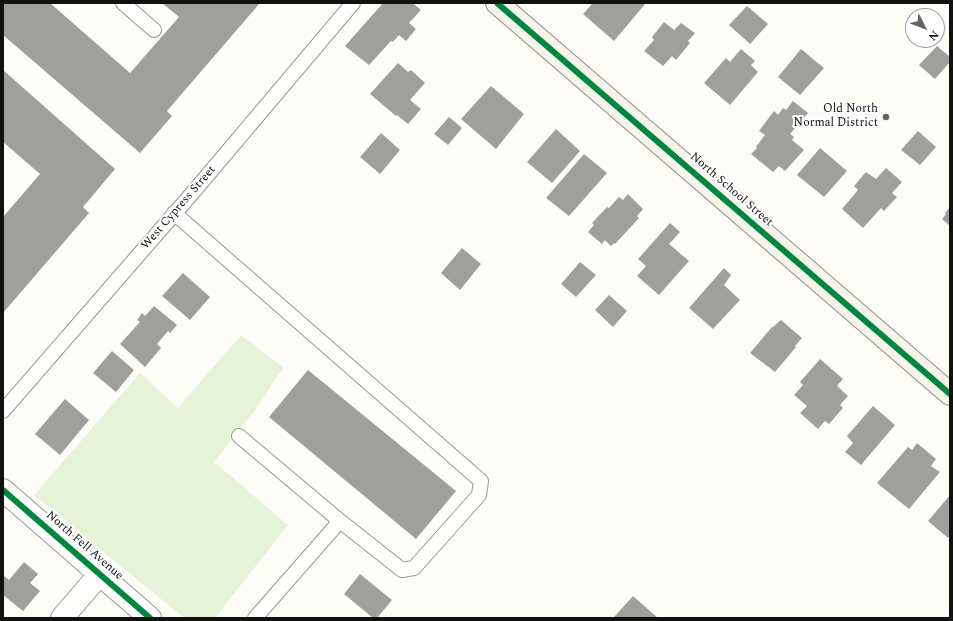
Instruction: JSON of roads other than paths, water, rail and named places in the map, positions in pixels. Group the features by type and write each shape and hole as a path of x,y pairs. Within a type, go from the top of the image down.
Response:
{"street":[{"name":"North School Street","path":"497,3 950,394"},
{"name":"North Fell Avenue","path":"3,490 150,618"},
{"path":"62,618 99,575"}],"lane":[{"path":"123,3 154,30"},
{"name":"West Cypress Street","path":"3,411 353,3"},
{"path":"174,213 481,481 479,495 414,568 402,570 340,521 239,436"},
{"path":"255,618 340,521"}],"place":[{"name":"Old North Normal District","path":"886,117"}]}
